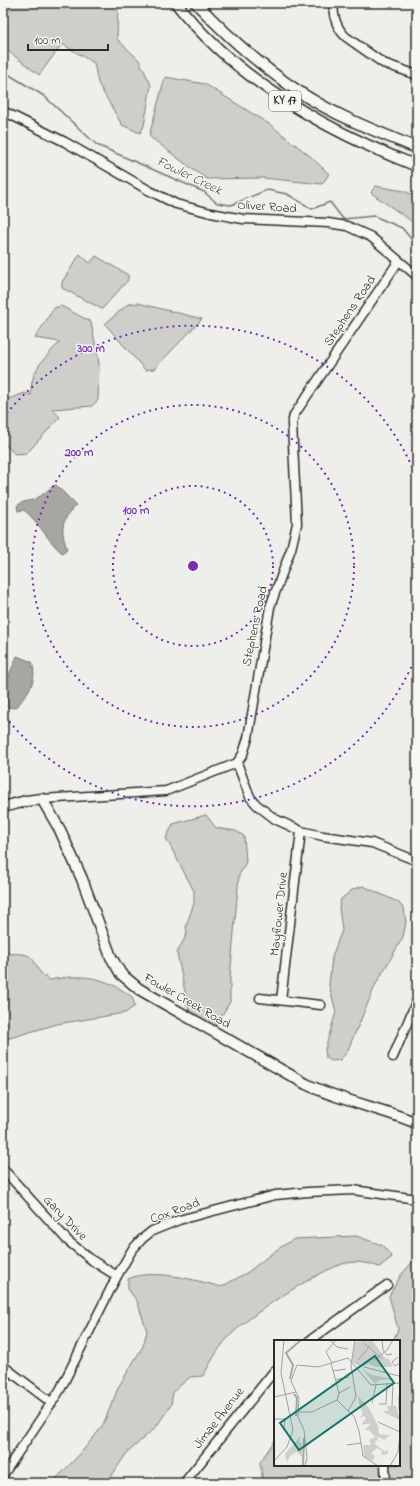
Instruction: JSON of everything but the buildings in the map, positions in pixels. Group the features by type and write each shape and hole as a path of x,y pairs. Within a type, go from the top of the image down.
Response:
{"main road":[{"name":"KY 17","path":"176,3 189,20 218,48 253,78 290,104 338,132 417,166"},
{"name":"KY 17","path":"196,3 224,32 301,93 340,115 417,148"},
{"path":"3,807 26,801 42,799"},
{"name":"Fowler Creek Road","path":"42,799 60,830 82,878 111,957 121,974 129,982 306,1084 329,1094 372,1106 417,1123"}],"street":[{"path":"334,3 335,20 340,32 383,63 417,75"},
{"name":"Oliver Road","path":"3,111 65,142 156,195 176,204 211,214 243,218 328,223 347,226 371,237 398,262 417,276"},
{"name":"Stephens Road","path":"237,762 243,754 248,738 273,595 291,549 296,528 297,510 292,424 294,415 398,262"},
{"path":"42,799 166,791 237,762 245,787 257,805 275,819 300,831 372,843 417,861"},
{"name":"Mayflower Drive","path":"281,1000 300,831"},
{"path":"260,998 321,1005"},
{"path":"393,1057 417,1000"},
{"name":"Gary Drive","path":"3,1169 73,1246 117,1276"},
{"name":"Cox Road","path":"4,1473 52,1403 67,1377 117,1276 132,1250 152,1231 179,1220 238,1204 275,1196 325,1191 370,1192 417,1199"},
{"path":"310,1340 387,1285"},
{"path":"3,1366 52,1403"},
{"name":"Jimae Avenue","path":"184,1483 274,1371"},
{"path":"386,1466 386,1483"}],"shaded area":[{"path":"3,3 118,3 117,39 139,60 151,85 144,126 140,133 122,125 98,83 94,63 62,44 39,75 3,47"},
{"path":"165,77 205,84 269,124 310,156 329,174 322,184 263,178 207,179 149,136"},
{"path":"375,186 404,191 417,197 417,225 371,193"},
{"path":"80,254 90,263 96,256 128,275 128,280 102,309 62,288 62,282"},
{"path":"138,303 202,319 154,369 145,370 105,324 128,304"},
{"path":"61,306 91,322 99,363 98,400 92,406 52,409 60,417 27,453 15,454 3,443 3,401 25,393 31,395 31,386 39,366 60,342 35,338 54,308"},
{"path":"56,485 76,505 67,516 63,526 63,536 67,549 62,553 39,525 24,510 18,511 17,506 23,502 38,498"},
{"path":"17,656 32,662 34,669 33,681 28,692 16,708 4,707 8,678"},
{"path":"206,815 216,828 236,831 244,836 246,862 239,875 230,978 230,1002 212,1031 193,1020 189,1011 177,953 187,934 186,926 194,903 194,891 166,838 173,824"},
{"path":"363,886 398,902 404,909 406,922 403,937 376,984 347,1052 340,1060 332,1061 326,1058 325,1049 336,1012 329,985 332,957 342,930 339,908 341,899 352,890"},
{"path":"3,946 10,954 27,955 34,961 43,975 50,980 73,977 94,978 122,990 132,997 135,1006 125,1013 57,1024 3,1040"},
{"path":"356,1236 382,1245 392,1257 379,1267 367,1263 354,1262 334,1267 282,1296 248,1320 223,1344 203,1376 190,1377 173,1392 171,1405 156,1427 126,1454 107,1483 52,1483 80,1454 102,1427 119,1386 143,1346 147,1331 137,1301 128,1289 128,1279 149,1275 174,1276 221,1287 248,1272 275,1251 294,1239"},
{"path":"417,1257 417,1483 263,1483 260,1462 274,1441 274,1466 400,1466 400,1340 393,1340 398,1329 389,1296 401,1275"}],"waterway":[{"name":"Fowler Creek","path":"3,71 44,96 97,145 204,192 217,203 231,205 267,190 287,194 312,209 330,202 343,219 374,216 402,228 417,246"}]}
